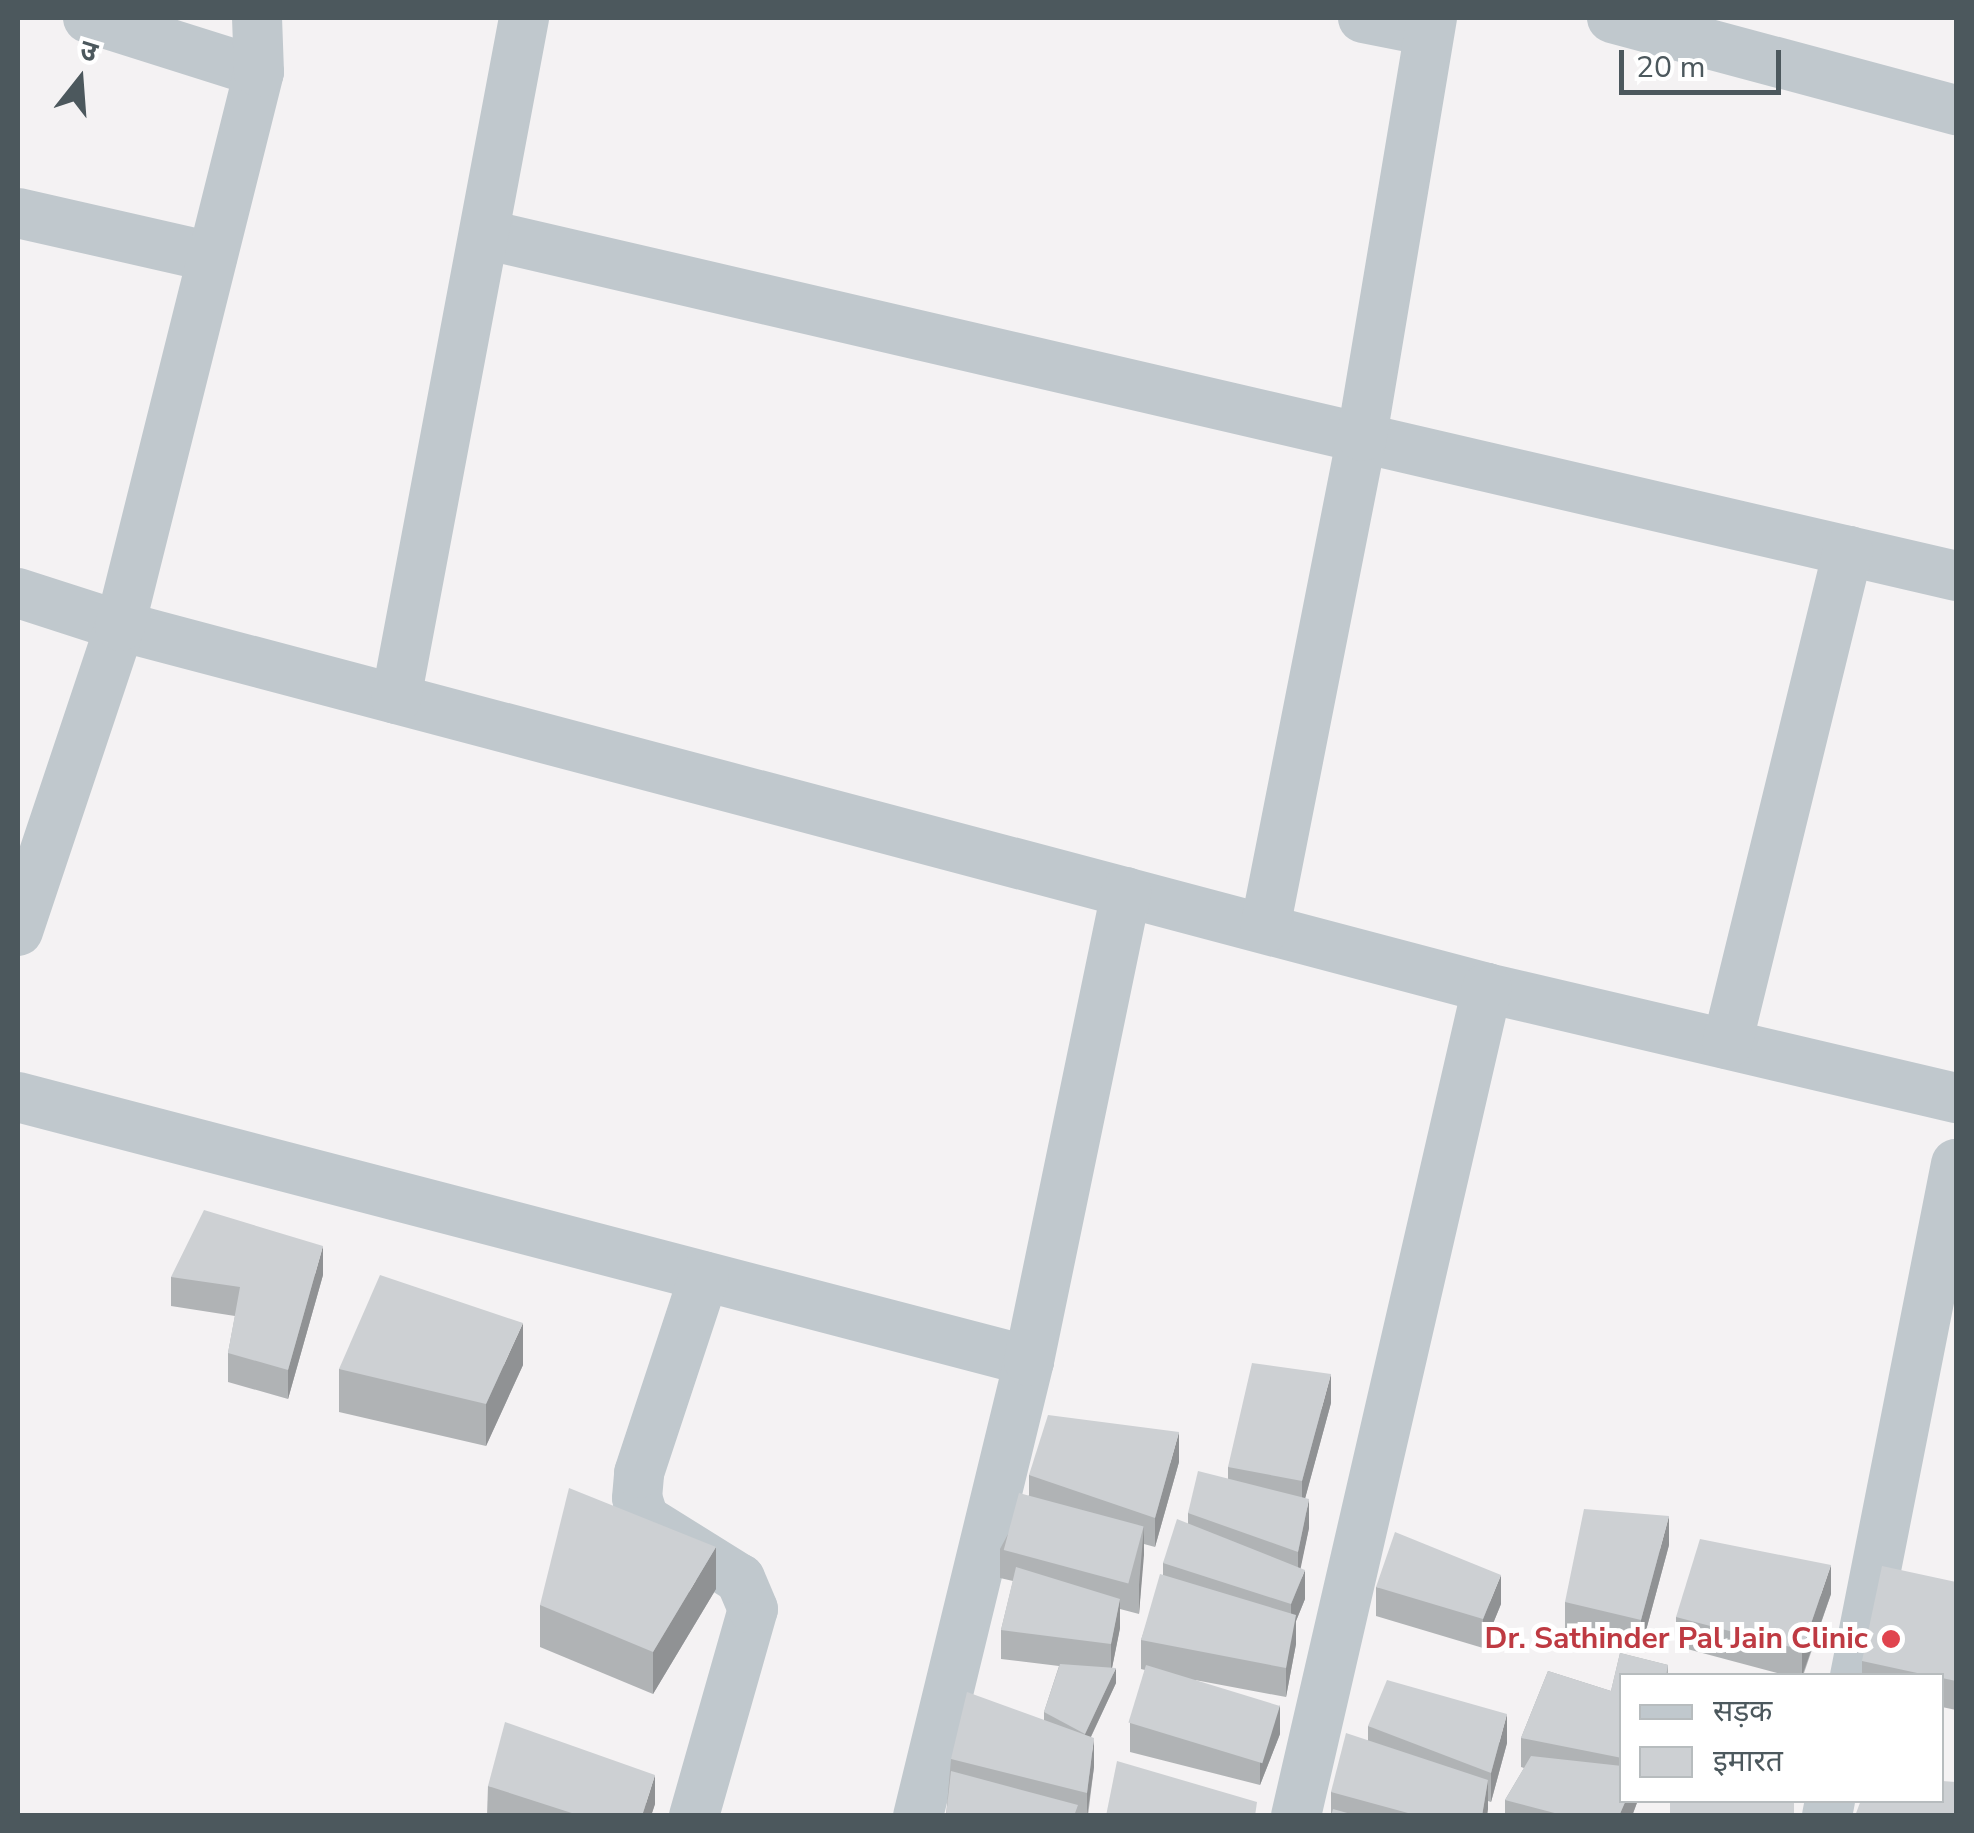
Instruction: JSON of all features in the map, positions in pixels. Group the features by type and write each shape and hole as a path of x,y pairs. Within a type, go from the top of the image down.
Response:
{"street":[{"path":"88,18 259,72"},
{"path":"18,931 120,626 259,72 257,18"},
{"path":"396,699 524,18"},
{"path":"1266,928 1362,436 1430,24 1363,18"},
{"path":"1612,18 1956,110"},
{"path":"18,213 212,256"},
{"path":"484,234 1956,576"},
{"path":"1727,1044 1848,550"},
{"path":"18,592 120,626 1487,988 1956,1098"},
{"path":"918,1816 1029,1361 1126,892"},
{"path":"1296,1816 1487,988"},
{"path":"18,1098 1029,1361"},
{"path":"1856,1673 1956,1164"},
{"path":"694,1816 753,1609 740,1579 644,1519 637,1498 639,1473 704,1276"}],"building":[{"path":"204,1210 323,1246 288,1370 228,1353 240,1287 171,1277"},
{"path":"380,1275 523,1323 486,1404 339,1369"},
{"path":"1252,1363 1331,1374 1302,1481 1228,1467"},
{"path":"1048,1415 1179,1432 1155,1518 1029,1475"},
{"path":"1198,1471 1309,1499 1298,1552 1188,1513"},
{"path":"569,1488 716,1547 653,1652 540,1605"},
{"path":"1019,1493 1144,1526 1128,1583 1004,1550"},
{"path":"1584,1509 1669,1516 1641,1620 1565,1602"},
{"path":"1177,1519 1305,1570 1291,1604 1163,1563"},
{"path":"1395,1532 1501,1575 1483,1619 1376,1587"},
{"path":"1700,1539 1831,1565 1802,1650 1676,1617"},
{"path":"1882,1566 1956,1582 1956,1681 1944,1678 1944,1673 1917,1673 1862,1661"},
{"path":"1016,1567 1120,1599 1111,1644 1001,1630"},
{"path":"1160,1574 1296,1615 1286,1668 1141,1640"},
{"path":"1620,1653 1668,1665 1667,1673 1619,1673 1619,1757 1521,1738 1548,1671 1611,1691"},
{"path":"1060,1664 1116,1668 1085,1734 1044,1712"},
{"path":"1146,1665 1280,1706 1262,1763 1128,1722"},
{"path":"1387,1680 1507,1714 1491,1773 1368,1726"},
{"path":"967,1692 1094,1738 1087,1793 951,1759"},
{"path":"505,1722 655,1775 642,1816 581,1816 488,1786"},
{"path":"1346,1733 1488,1780 1482,1816 1419,1816 1331,1792"},
{"path":"1531,1756 1619,1766 1619,1803 1625,1803 1619,1816 1566,1816 1505,1800"},
{"path":"1117,1761 1257,1802 1255,1816 1106,1816"},
{"path":"951,1771 1078,1805 1074,1816 946,1816"},
{"path":"1944,1781 1956,1782 1956,1816 1855,1816 1860,1803 1944,1803"},
{"path":"1670,1803 1794,1803 1794,1816 1670,1816"},
{"path":"1333,1809 1358,1816 1331,1816"}],"place":[{"name":"Dr. Sathinder Pal Jain Clinic","path":"1891,1639"}]}
